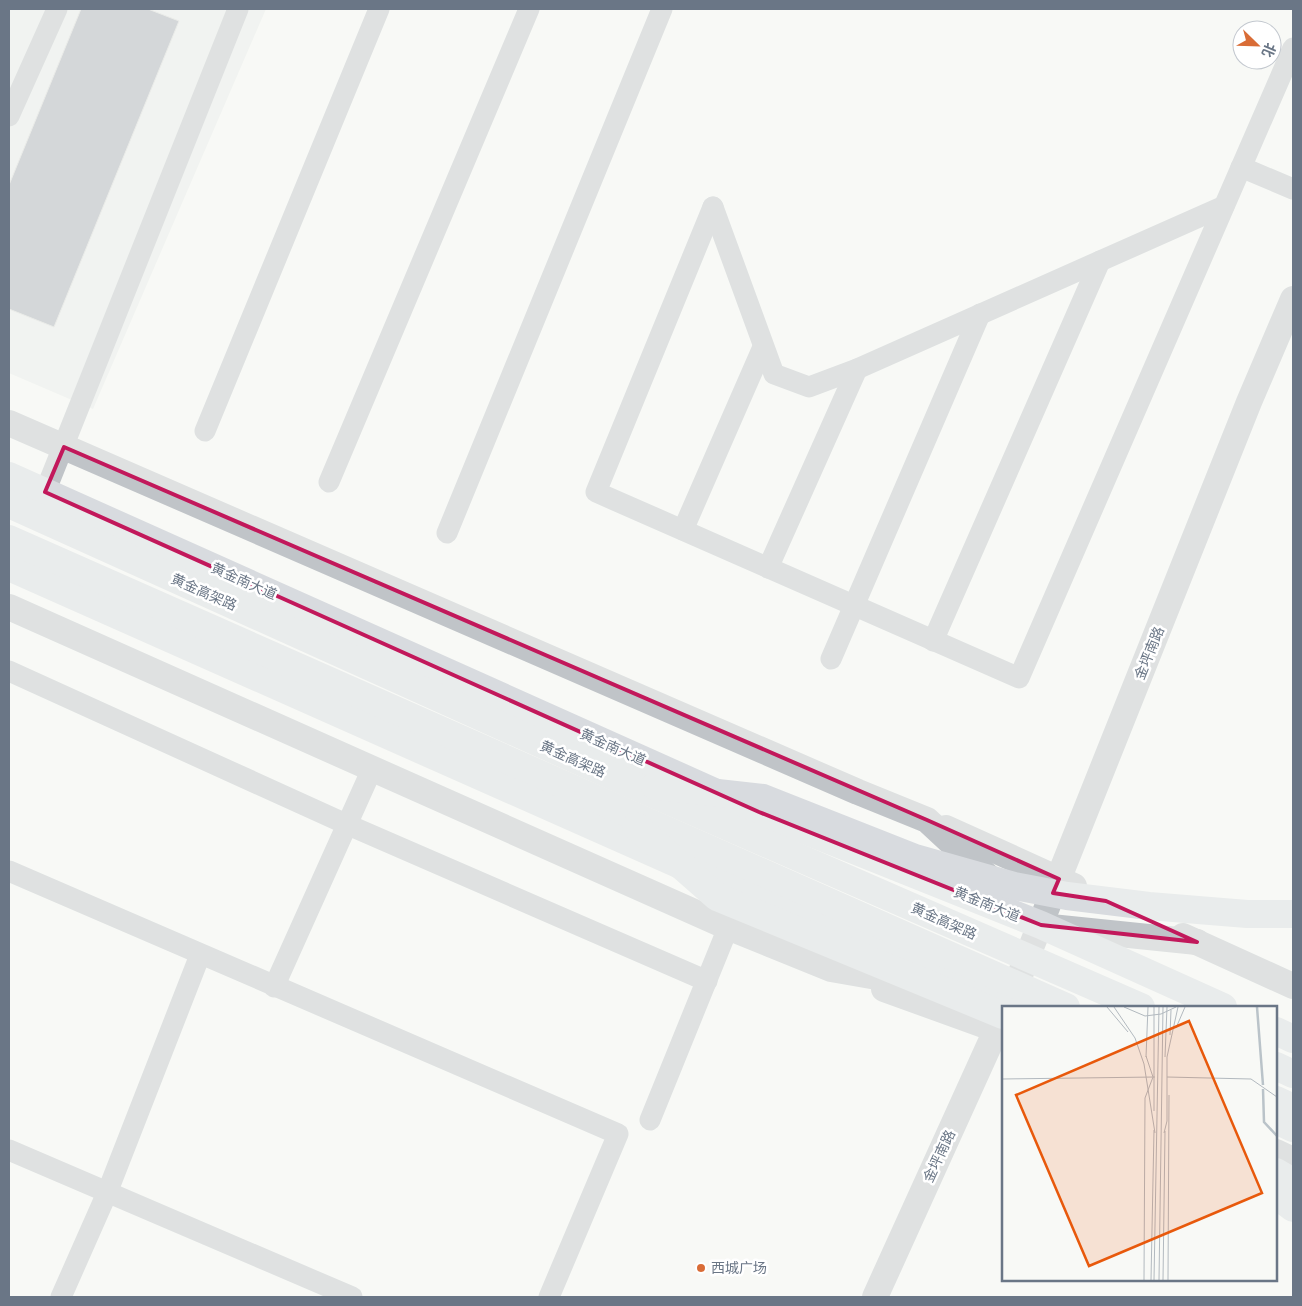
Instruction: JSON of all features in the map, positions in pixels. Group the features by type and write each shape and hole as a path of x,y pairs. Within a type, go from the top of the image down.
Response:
{"main road":[{"name":"黄金南大道","path":"9,476 759,812 1040,926 1221,1006"},
{"name":"黄金高架路","path":"9,504 628,783 1139,1006"},
{"name":"黄金高架路","path":"9,539 1064,1006"},
{"path":"9,567 741,892 1002,1011"},
{"path":"628,783 763,798 915,858 1014,886 1067,896 1149,906 1247,914 1293,914"},
{"path":"616,808 717,897 1002,1012"},
{"path":"1247,914 1293,906"},
{"path":"1277,1031 1293,1039"},
{"path":"1277,1066 1293,1074"},
{"path":"1277,1100 1293,1108"},
{"path":"1277,1120 1293,1128"},
{"path":"1277,1173 1293,1182"},
{"path":"1277,1196 1293,1208"}],"street":[{"path":"9,116 57,9"},
{"path":"45,492 238,9"},
{"path":"205,431 379,9"},
{"path":"329,482 530,9"},
{"path":"447,533 662,9"},
{"path":"1224,206 857,369 809,387 774,374 713,207 596,492 1019,678 1293,48"},
{"path":"1241,167 1293,189"},
{"path":"933,641 1100,261"},
{"name":"金坪南路","path":"1011,1006 1040,926 1249,402 1293,298"},
{"path":"830,659 980,314"},
{"path":"683,530 763,348"},
{"path":"768,568 857,369"},
{"path":"9,423 927,820 1293,986"},
{"path":"9,607 730,928 831,970 1002,1013"},
{"path":"9,671 346,824 707,981"},
{"path":"274,987 372,769"},
{"path":"927,820 1040,926 1197,942"},
{"path":"9,871 618,1134 549,1297"},
{"path":"650,1120 730,928 741,892"},
{"path":"61,1297 106,1193 200,955"},
{"name":"金坪南路","path":"875,1297 1002,1027"},
{"path":"9,1150 352,1297"},
{"path":"1277,1152 1293,1160"}],"highlighted area":[{"path":"64,447 927,820 1059,879 1053,893 1106,901 1197,942 1041,925 759,812 45,492"}],"shaded area":[{"path":"9,9 266,9 93,409 9,373"}],"building":[{"path":"81,9 148,9 179,21 54,327 9,309 9,185"}],"place":[{"name":"西城广场","path":"701,1268"}]}
